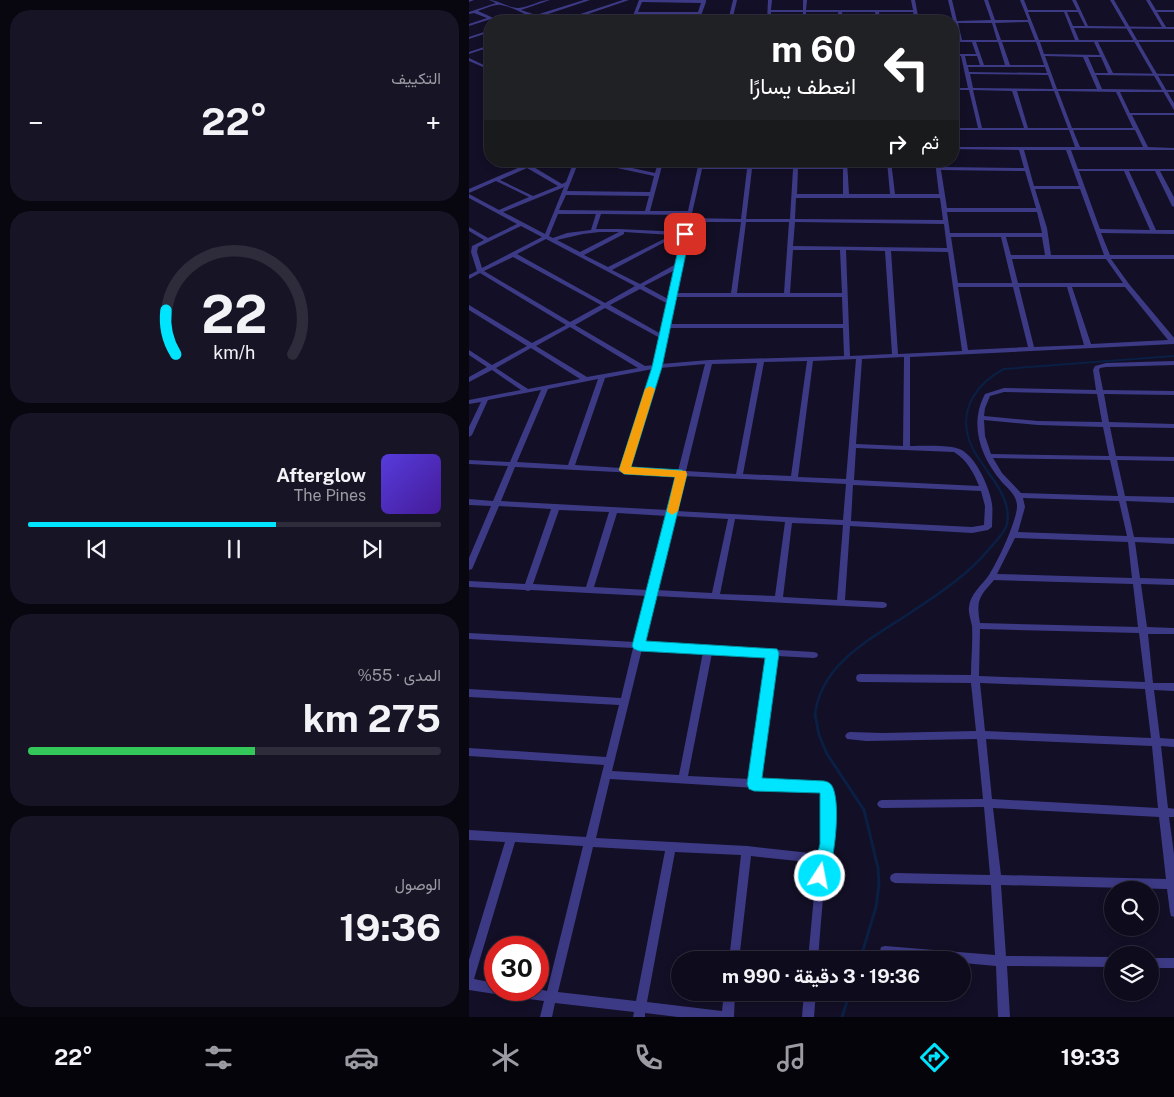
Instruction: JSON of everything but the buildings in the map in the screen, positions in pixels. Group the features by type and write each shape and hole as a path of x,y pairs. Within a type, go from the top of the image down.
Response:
{"street":[{"path":"491,0 530,15"},
{"path":"517,10 543,0"},
{"path":"541,15 588,0"},
{"path":"606,0 616,4"},
{"path":"582,15 627,0"},
{"path":"731,15 735,0"},
{"path":"769,15 771,0"},
{"path":"804,15 805,0"},
{"path":"913,0 916,15"},
{"path":"950,0 953,15"},
{"path":"986,0 1008,66"},
{"path":"1022,0 1078,149"},
{"path":"1074,0 1087,27"},
{"path":"1112,0 1174,113 1128,114"},
{"path":"1148,0 1165,28"},
{"path":"641,1 669,1 704,1 700,13 636,13 641,1"},
{"path":"469,13 499,3"},
{"path":"474,11 484,15"},
{"path":"769,11 915,11"},
{"path":"840,11 840,15"},
{"path":"877,11 877,15"},
{"path":"1026,11 1079,11"},
{"path":"1065,11 1078,41"},
{"path":"1155,12 1174,11"},
{"path":"469,25 484,20"},
{"path":"959,22 1030,21"},
{"path":"1072,27 1174,28"},
{"path":"469,38 484,33"},
{"path":"959,35 961,41 1174,41"},
{"path":"974,41 982,66"},
{"path":"1095,41 1111,74"},
{"path":"469,53 484,48"},
{"path":"959,55 978,55"},
{"path":"963,55 980,128"},
{"path":"1042,55 1102,56"},
{"path":"1085,56 1101,90"},
{"path":"469,60 484,66"},
{"path":"966,66 1046,66"},
{"path":"967,73 1049,74"},
{"path":"1093,74 1174,75"},
{"path":"959,89 1174,90"},
{"path":"1014,89 1026,128"},
{"path":"1117,90 1145,149"},
{"path":"959,128 1135,129"},
{"path":"959,148 1174,149"},
{"path":"1021,148 1039,210 1048,257"},
{"path":"1068,149 1108,258 1127,285 1174,342"},
{"path":"959,165 1027,170"},
{"path":"469,191 526,167"},
{"path":"530,167 562,186"},
{"path":"549,239 556,212 575,167"},
{"path":"624,167 631,171 657,175"},
{"path":"647,212 659,167"},
{"path":"624,470 657,367 699,167"},
{"path":"738,167 845,168 846,196"},
{"path":"890,167 893,196"},
{"path":"937,167 965,351"},
{"path":"734,295 750,168"},
{"path":"787,295 796,168"},
{"path":"1076,170 1174,170"},
{"path":"1126,170 1154,232"},
{"path":"1157,170 1174,206"},
{"path":"497,180 532,197"},
{"path":"498,212 568,183"},
{"path":"1032,187 1082,188"},
{"path":"564,193 652,194"},
{"path":"469,196 671,303"},
{"path":"794,196 942,196"},
{"path":"944,210 1039,210"},
{"path":"556,212 690,213"},
{"path":"593,232 599,212"},
{"path":"688,220 946,222"},
{"path":"521,224 475,246 471,253 481,271 645,369"},
{"path":"469,229 487,239"},
{"path":"1098,231 1174,232"},
{"path":"469,277 549,239 567,235 593,232 685,234"},
{"path":"579,255 623,232"},
{"path":"607,270 678,234"},
{"path":"948,235 1045,235"},
{"path":"1003,235 1031,348"},
{"path":"790,248 951,250"},
{"path":"843,249 847,358"},
{"path":"888,250 895,355"},
{"path":"514,255 663,338"},
{"path":"1009,257 1174,257"},
{"path":"469,380 679,265"},
{"path":"956,285 1127,285"},
{"path":"1069,285 1088,346"},
{"path":"673,294 845,295"},
{"path":"469,307 587,380"},
{"path":"666,326 846,326"},
{"path":"469,402 657,367 709,362 847,358 1174,342"},
{"path":"469,352 527,391"},
{"path":"906,448 907,354"},
{"path":"841,603 854,446 859,357"},
{"path":"794,479 810,359"},
{"path":"739,476 761,360"},
{"path":"546,1017 709,362"},
{"path":"1174,364 1097,367 1106,424 1131,540 1143,630 1162,812 1173,884 1174,912"},
{"path":"570,468 602,377"},
{"path":"469,567 545,388"},
{"path":"1003,1017 1002,961 996,880 975,679 976,626 973,607 976,598 992,577 1013,535 1021,507 1019,495 1004,480 988,456 981,430 983,402 987,395 1004,390 1174,393"},
{"path":"469,435 486,398"},
{"path":"981,418 1038,423 1174,426"},
{"path":"469,502 848,523 983,529 988,527 988,504 985,489 967,457 962,452 956,450 854,446"},
{"path":"988,456 1174,459"},
{"path":"469,462 985,489"},
{"path":"1019,495 1174,500"},
{"path":"528,588 556,507"},
{"path":"589,591 614,510"},
{"path":"715,597 732,517"},
{"path":"779,600 789,520"},
{"path":"1013,535 1174,540"},
{"path":"992,577 1174,582"},
{"path":"469,584 883,605"},
{"path":"976,626 1174,632"},
{"path":"469,636 814,655"},
{"path":"683,779 708,649"},
{"path":"754,784 773,653"},
{"path":"860,678 975,679 1174,687"},
{"path":"469,693 625,702"},
{"path":"850,736 885,738 981,735 1174,743"},
{"path":"469,752 610,761"},
{"path":"606,775 825,788 828,826 827,844 823,859 814,951"},
{"path":"882,804 987,803 1174,812"},
{"path":"469,835 747,851 823,859"},
{"path":"469,978 511,838"},
{"path":"640,1012 671,846"},
{"path":"735,951 747,851"},
{"path":"895,878 1173,884"},
{"path":"971,958 1002,961 1104,962"},
{"path":"1159,963 1174,963"},
{"path":"469,984 484,986"},
{"path":"551,997 640,1012 728,1017 729,1001"},
{"path":"808,1017 809,1001"}],"waterway":[{"path":"989,473 971,446 966,425 969,405 974,396 995,374 1004,369 1175,356"},
{"path":"815,715 819,696 827,680 851,653 954,583 981,558 1002,534 1008,517 1006,503 988,472"},
{"path":"815,715 819,735 827,754 864,810 878,868 879,885 876,907 863,951"},
{"path":"842,1017 847,1001"}],"slow traffic":[{"path":"650,389 624,470 682,474 672,511"}],"route":[{"path":"685,234 657,367 624,470 682,474 639,646 773,653 754,784 824,787 827,790 827,844 820,876"}]}
